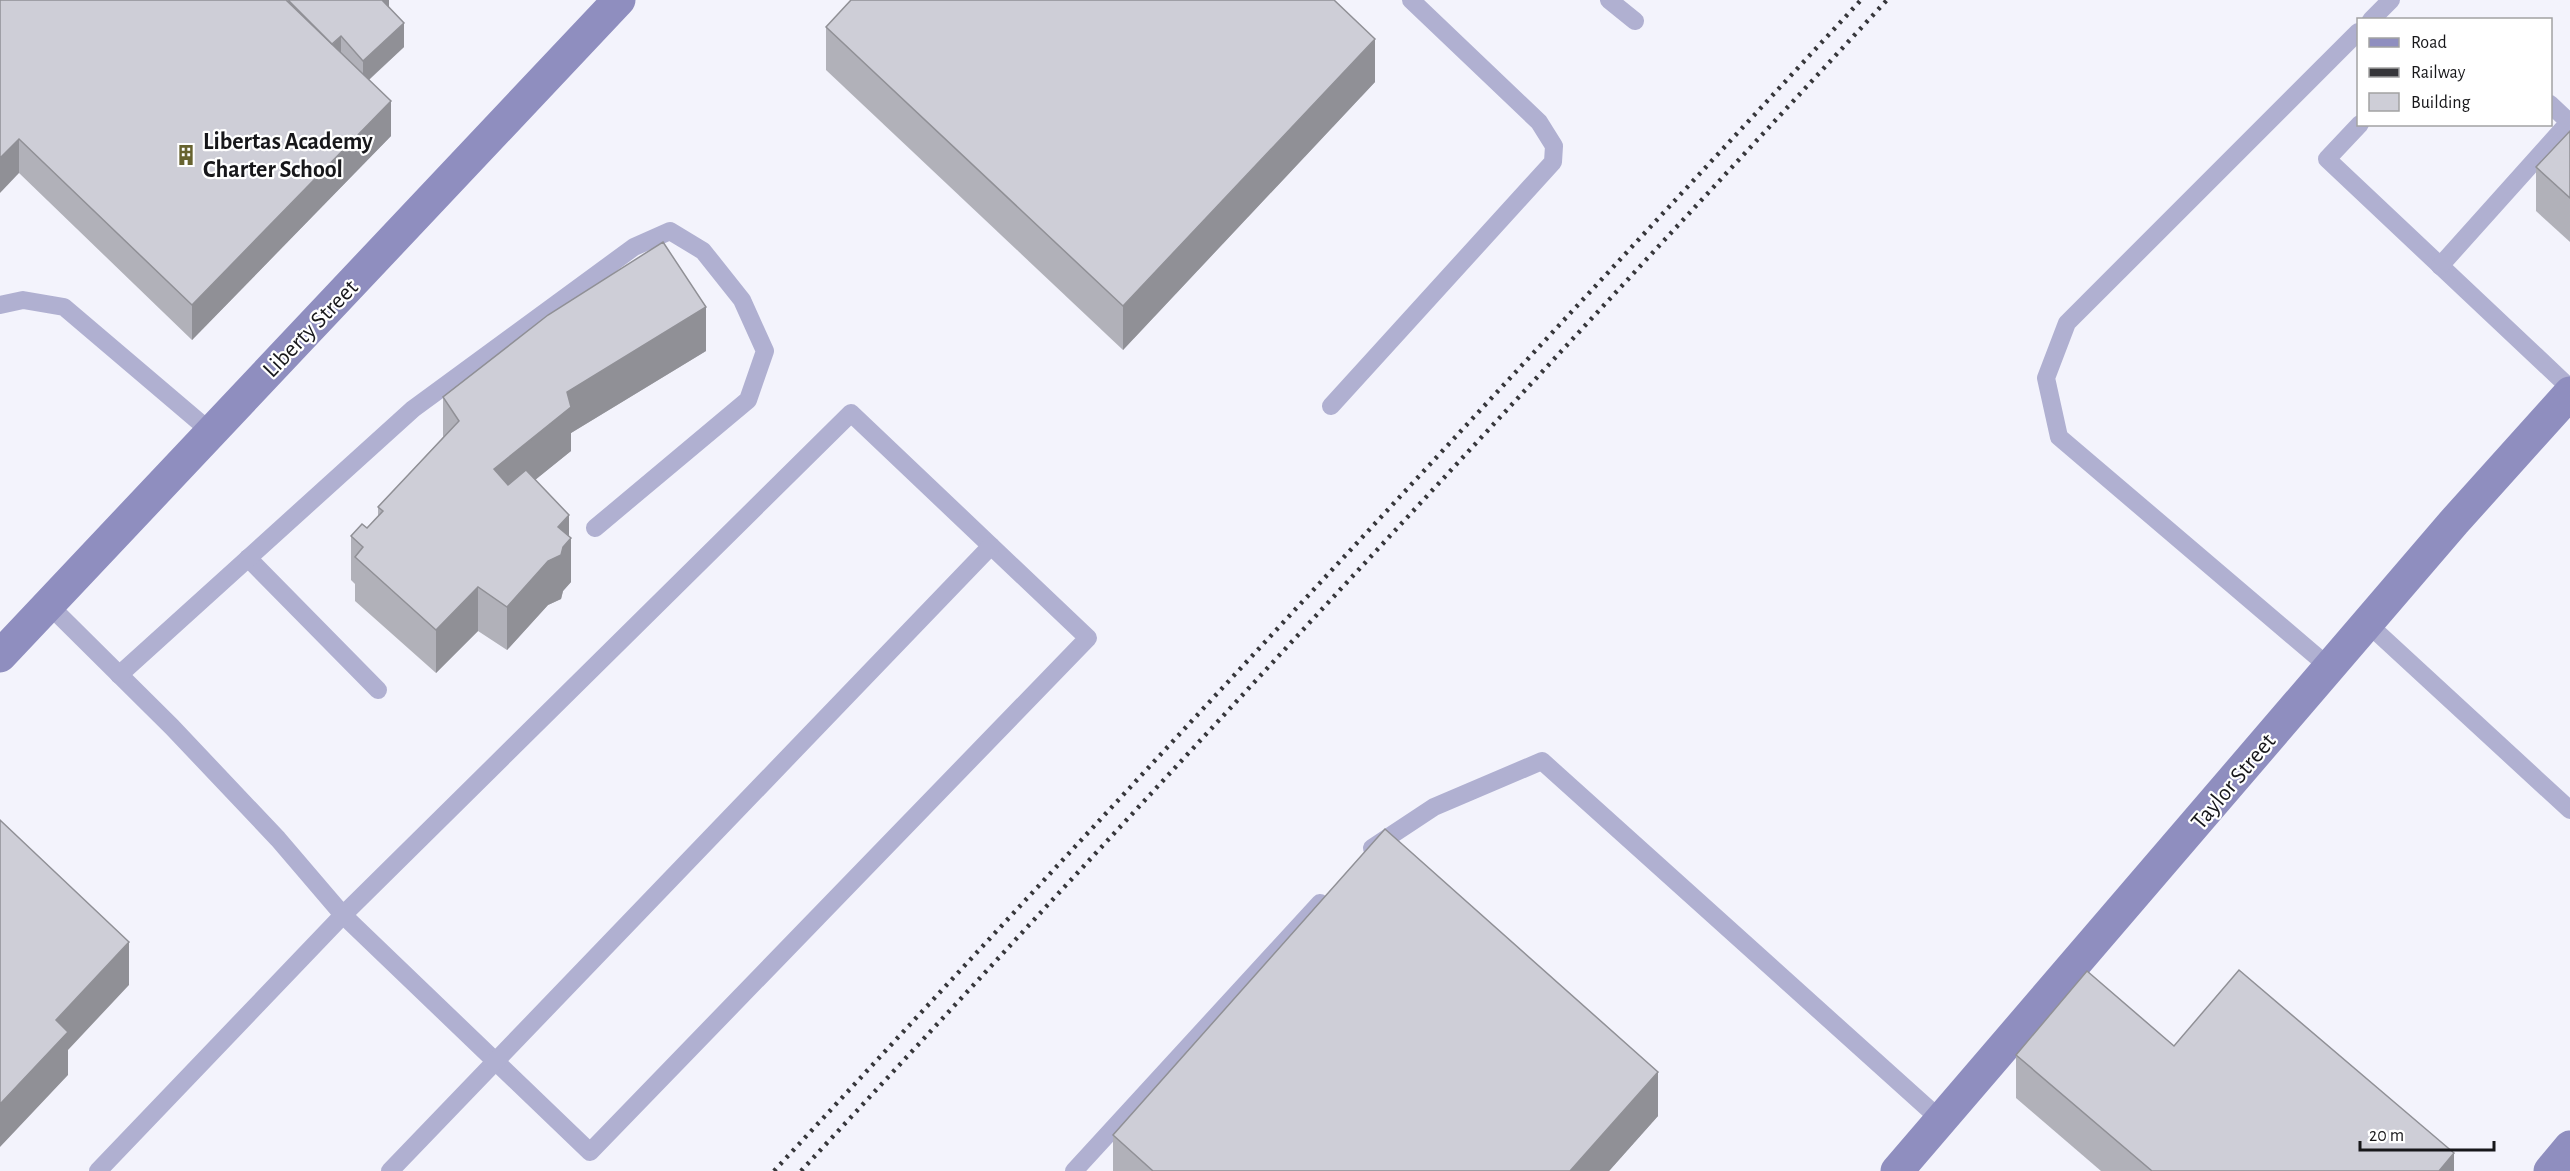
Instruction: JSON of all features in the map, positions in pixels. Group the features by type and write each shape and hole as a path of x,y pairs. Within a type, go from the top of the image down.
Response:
{"street":[{"name":"Liberty Street","path":"0,656 619,0"},
{"name":"Taylor Street","path":"1897,1171 2367,623 2570,393"},
{"path":"2550,1171 2570,1147"}],"lane":[{"path":"1331,406 1552,162 1554,146 1539,122 1411,0"},
{"path":"1609,0 1635,21"},
{"path":"2373,18 2391,0"},
{"path":"2329,667 2059,437 2046,378 2067,323 2357,33"},
{"path":"2440,266 2569,122 2552,106"},
{"path":"2358,126 2327,159 2570,388"},
{"path":"119,675 414,408 634,247 670,231 703,251 742,300 765,351 747,400 595,528"},
{"path":"0,305 22,300 64,307 211,432"},
{"path":"48,604 278,839 343,915 590,1152 1088,638 851,413 343,915 98,1171"},
{"path":"390,1171 494,1060 991,546"},
{"path":"248,558 378,690"},
{"path":"2367,623 2570,810"},
{"path":"1359,860 1367,851 1434,807 1542,762 1942,1121"},
{"path":"1074,1171 1335,886"}],"building":[{"name":"Libertas Academy Charter School","path":"0,0 286,0 391,101 192,305 19,139 0,158"},
{"path":"288,0 382,0 404,23 363,61 341,36 332,44"},
{"path":"851,0 1334,0 1375,39 1123,306 826,27"},
{"path":"2570,131 2570,198 2536,167"},
{"path":"663,242 706,307 567,392 571,407 494,469 508,485 526,470 569,515 558,527 571,538 563,547 561,555 548,561 507,607 478,587 436,630 355,557 363,547 351,536 362,524 367,528 383,511 378,507 459,421 443,397 548,315"},
{"path":"0,820 129,942 56,1020 68,1032 0,1104"},
{"path":"1385,829 1658,1072 1570,1171 1153,1171 1113,1135"},
{"path":"2239,970 2454,1153 2439,1171 2152,1171 2016,1055 2087,971 2174,1046"}],"railway":[{"path":"774,1171 1861,0"},
{"path":"801,1171 1887,0"}],"place":[{"name":"Libertas Academy Charter School","path":"186,155"}]}
